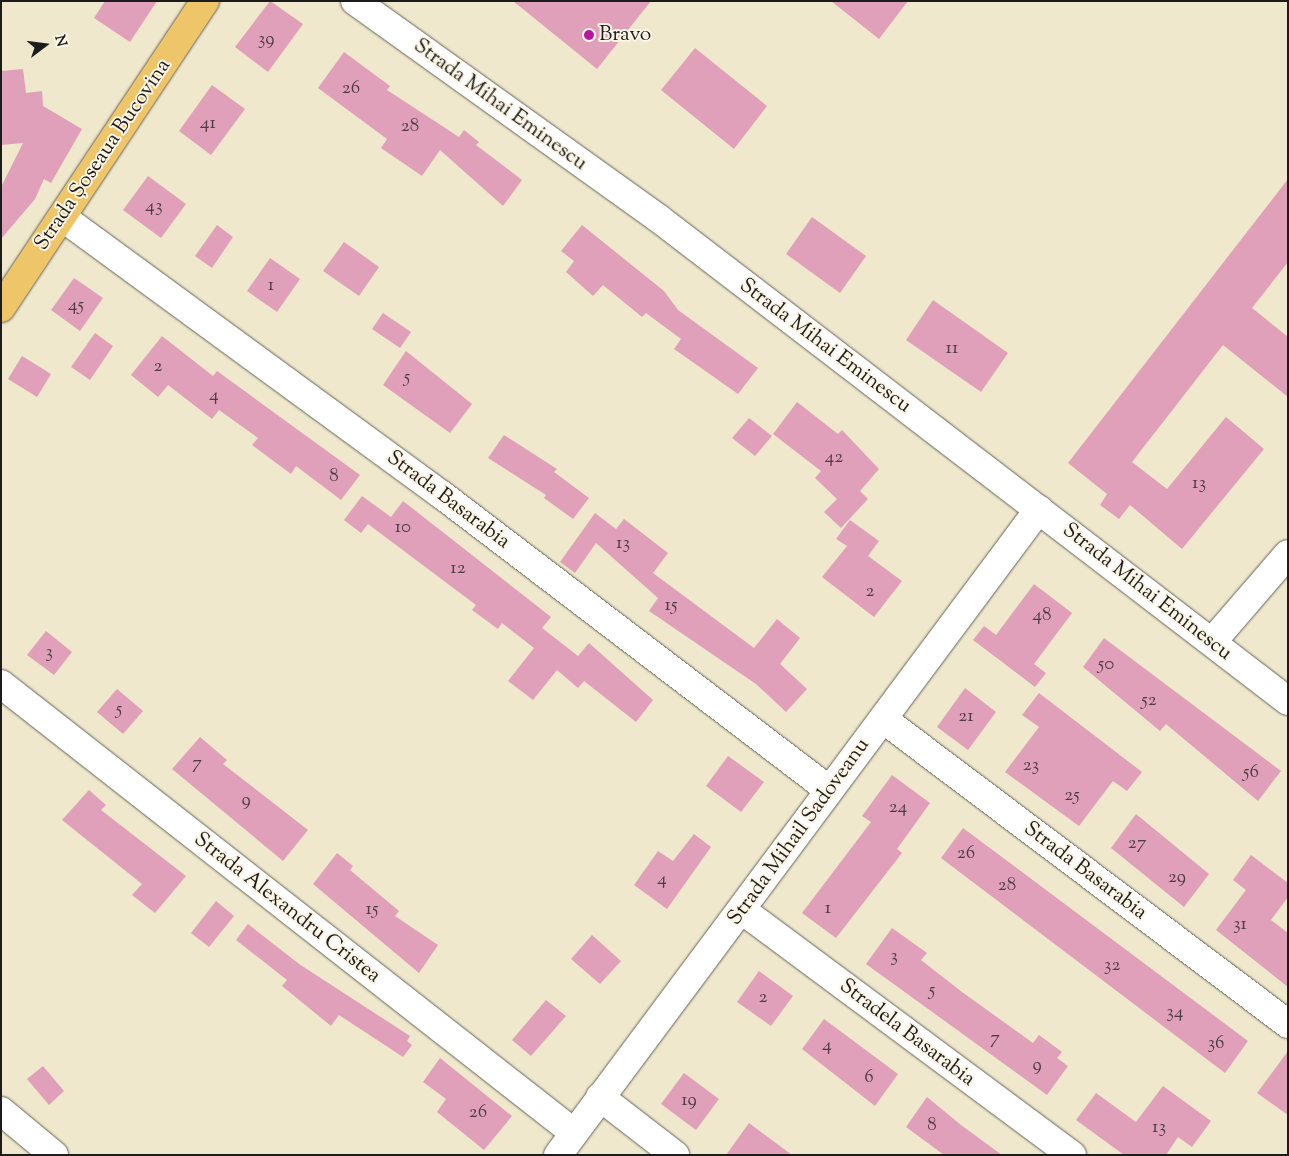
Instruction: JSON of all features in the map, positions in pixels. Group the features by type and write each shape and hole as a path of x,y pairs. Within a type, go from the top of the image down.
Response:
{"main road":[{"name":"Strada Șoseaua Bucovina","path":"1,308 205,1"}],"street":[{"name":"Strada Mihai Eminescu","path":"355,1 658,218 1288,700"},
{"name":"Strada Basarabia","path":"62,217 442,495 828,790"},
{"name":"Strada Mihail Sadoveanu","path":"558,1155 742,910 828,790 883,719 1038,508"},
{"path":"1212,642 1288,554"},
{"name":"Strada Alexandru Cristea","path":"1,684 574,1132"},
{"name":"Strada Basarabia","path":"883,719 1288,1024"},
{"name":"Stradela Basarabia","path":"742,910 1072,1155"},
{"path":"600,1097 675,1155"},
{"path":"1,1111 54,1155"}],"building":[{"path":"105,1 157,1 130,42 94,18"},
{"path":"270,1 303,24 268,72 235,47"},
{"name":"Bravo","path":"513,1 651,1 597,69"},
{"path":"831,1 908,1 879,39"},
{"path":"695,48 767,106 734,149 661,90"},
{"path":"344,52 390,86 387,90 459,137 464,130 479,142 476,145 522,180 503,206 440,150 422,176 381,148 387,139 318,88"},
{"path":"23,69 26,93 42,91 43,106 82,129 51,183 44,179 35,199 1,239 1,187 23,143 1,145 1,71"},
{"path":"212,85 245,109 211,155 179,131"},
{"path":"148,176 186,204 161,238 123,210"},
{"path":"1288,179 1288,262 1252,308 1288,337 1288,397 1223,345 1132,462 1167,489 1226,417 1264,449 1182,549 1130,505 1119,519 1100,505 1107,494 1068,463"},
{"path":"812,217 866,256 840,293 786,254"},
{"path":"217,225 233,237 212,268 195,256"},
{"path":"582,225 664,291 678,310 758,368 738,394 674,349 681,339 646,313 642,317 603,285 593,296 566,272 574,261 561,251"},
{"path":"344,242 379,267 359,296 323,271"},
{"path":"270,258 300,279 277,312 247,291"},
{"path":"74,278 103,298 80,331 51,310"},
{"path":"933,300 1008,353 981,392 906,340"},
{"path":"383,313 411,332 400,348 372,329"},
{"path":"95,333 113,346 90,380 71,367"},
{"path":"162,336 213,376 217,371 360,475 341,500 296,466 291,474 252,445 258,438 219,410 212,419 168,385 158,397 131,375"},
{"path":"406,351 472,404 450,433 383,385"},
{"path":"22,356 51,374 37,397 8,379"},
{"path":"797,402 838,434 842,430 879,469 860,491 868,499 841,528 824,512 837,499 815,478 821,471 773,434"},
{"path":"749,418 772,436 755,456 732,438"},
{"path":"504,435 557,469 554,472 589,498 573,519 544,498 546,495 488,458"},
{"path":"362,496 391,517 403,501 551,617 542,628 578,656 589,643 653,700 636,722 584,681 578,688 557,670 533,700 508,681 534,648 502,623 498,629 472,610 476,605 368,524 361,533 344,520"},
{"path":"595,513 616,529 624,519 668,553 653,573 754,648 777,619 800,638 780,664 807,689 786,712 756,684 649,611 658,598 596,543 575,573 560,562"},
{"path":"850,520 879,541 868,556 902,581 874,617 822,577 847,546 836,539"},
{"path":"1034,584 1072,613 1034,664 1046,673 1035,687 973,640 984,626 996,635"},
{"path":"46,631 72,652 54,675 27,655"},
{"path":"1104,638 1281,771 1258,801 1166,724 1160,731 1083,667"},
{"path":"965,688 996,712 968,750 937,727"},
{"path":"117,689 143,711 123,734 97,712"},
{"path":"1039,693 1142,772 1127,791 1113,781 1079,826 1005,772 1039,727 1022,715"},
{"path":"200,737 227,760 223,764 308,830 283,861 172,769"},
{"path":"728,756 764,782 741,812 706,786"},
{"path":"892,775 930,803 897,849 902,853 836,938 802,913 871,822 862,816"},
{"path":"89,790 106,805 101,810 186,876 155,913 132,895 142,884 62,820"},
{"path":"1136,814 1209,874 1184,907 1111,848"},
{"path":"963,828 1248,1041 1225,1073 941,858"},
{"path":"694,834 711,847 667,909 634,885 658,851 673,861"},
{"path":"337,853 353,866 350,870 399,911 395,916 438,945 419,973 313,884"},
{"path":"1251,855 1288,883 1288,897 1271,920 1288,933 1288,987 1216,930 1246,890 1233,880"},
{"path":"216,901 234,916 209,947 191,933"},
{"path":"248,924 299,964 410,1036 407,1041 412,1045 403,1057 339,1015 331,1026 282,986 287,980 236,940"},
{"path":"892,928 927,953 921,960 962,992 1033,1043 1039,1035 1062,1052 1057,1058 1068,1066 1047,1095 866,964"},
{"path":"592,935 621,961 600,984 571,959"},
{"path":"759,971 793,996 771,1026 737,1002"},
{"path":"546,1000 566,1016 531,1056 512,1040"},
{"path":"824,1019 898,1074 875,1106 802,1049"},
{"path":"1288,1051 1288,1115 1257,1093"},
{"path":"440,1058 512,1116 484,1150 437,1112 446,1099 423,1082"},
{"path":"43,1066 64,1091 49,1105 27,1079"},
{"path":"684,1073 719,1099 696,1130 661,1104"},
{"path":"1163,1086 1211,1121 1192,1147 1178,1137 1166,1155 1124,1155 1076,1120 1096,1093 1136,1122"},
{"path":"927,1097 1002,1155 944,1155 906,1127"},
{"path":"749,1123 792,1155 726,1155"}],"place":[{"name":"Bravo","path":"589,35"}]}
